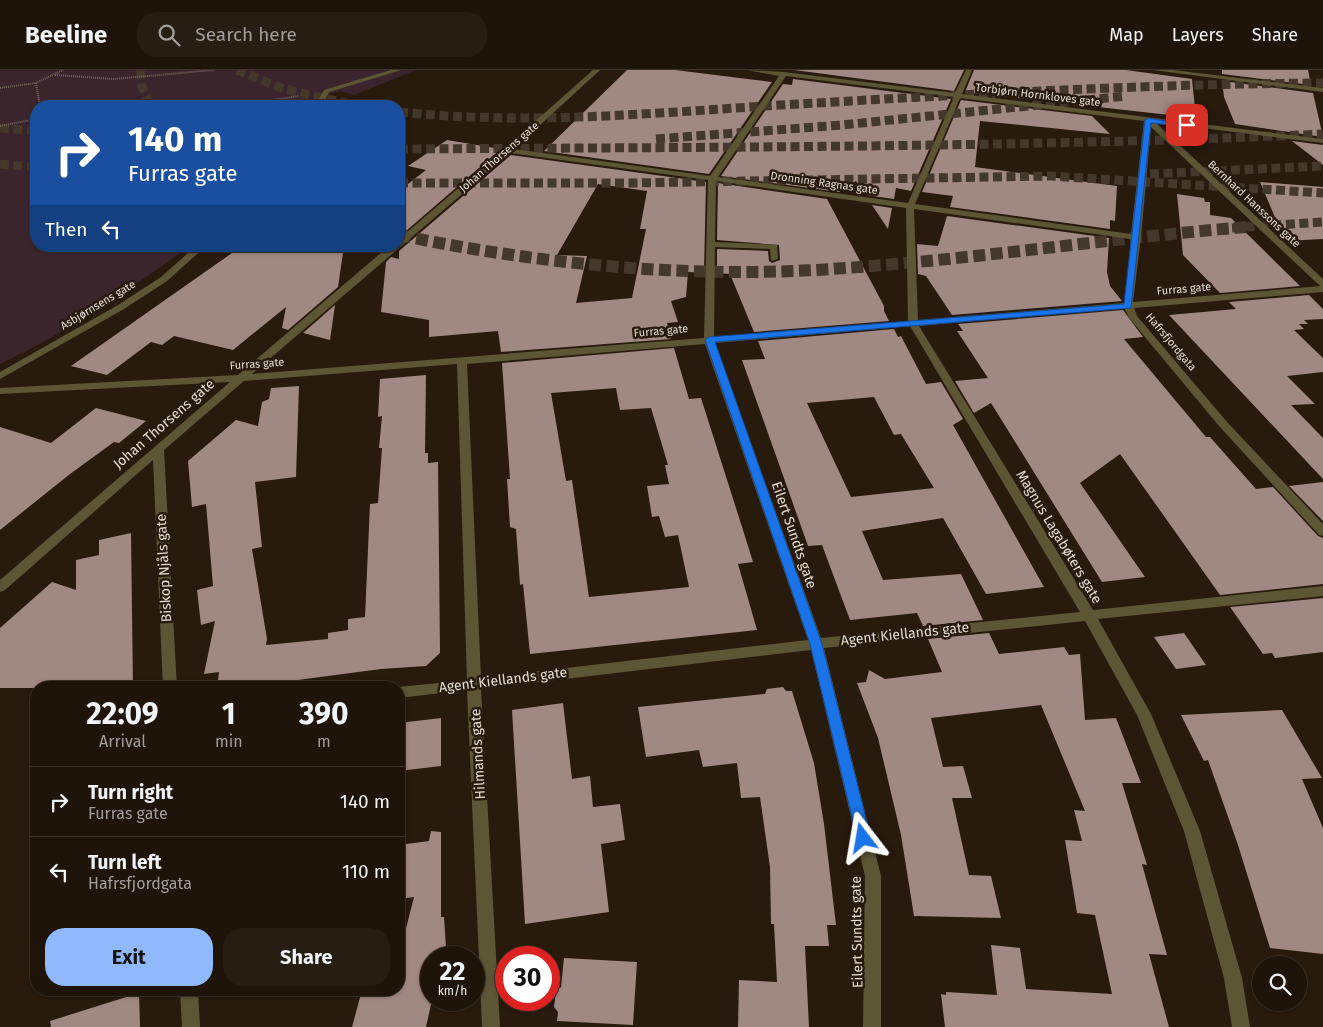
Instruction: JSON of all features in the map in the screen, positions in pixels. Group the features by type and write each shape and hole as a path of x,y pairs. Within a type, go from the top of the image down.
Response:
{"street":[{"path":"322,100 326,91 398,70"},
{"name":"Johan Thorsens gate","path":"405,238 508,150 597,70"},
{"name":"Torbjørn Hornkloves gate","path":"750,70 1323,141"},
{"name":"Magnus Lagabøters gate","path":"969,70 910,207 913,322 1089,615 1144,714 1192,831 1233,978 1241,1027"},
{"path":"1156,70 1323,90"},
{"path":"712,179 784,74"},
{"name":"Hafrsfjordgata","path":"1148,120 1137,237 1128,306 1133,317 1223,424 1323,532"},
{"name":"Bernhard Hanssons gate","path":"1148,120 1323,284"},
{"name":"Dronning Ragnas gate","path":"508,150 1137,237"},
{"name":"Eilert Sundts gate","path":"712,179 709,340 816,644 873,876 872,1027"},
{"path":"711,244 774,247 774,259"},
{"name":"Asbjørnsens gate","path":"0,376 121,307 164,279 195,252"},
{"name":"Johan Thorsens gate","path":"0,587 158,448 388,252"},
{"name":"Furras gate","path":"0,391 241,378 462,361 1323,289"},
{"name":"Hilmands gate","path":"462,361 474,684 491,1027"},
{"name":"Biskop Njåls gate","path":"158,448 170,681"},
{"name":"Agent Kiellands gate","path":"405,692 816,644 1323,591"},
{"path":"189,996 192,1027"}],"path":[{"path":"0,88 36,83 64,70"},
{"path":"55,75 114,79 214,70"},
{"path":"36,83 39,100"},
{"path":"270,100 326,91"},
{"path":"0,126 30,121"}],"shaded area":[{"path":"0,70 416,70 354,95 341,91 306,100 30,100 30,252 181,252 98,310 25,352 0,364"}],"building":[{"path":"627,70 675,70 772,82 709,174 544,151"},
{"path":"794,70 964,70 954,91"},
{"path":"974,70 1126,70 1192,79 1196,118 965,92"},
{"path":"1222,70 1308,70 1311,85 1222,74"},
{"path":"793,79 951,99 911,191 896,188 894,199 866,195 856,181 839,192 721,176 783,84 792,85"},
{"path":"1222,81 1313,93 1323,137 1235,124 1224,97"},
{"path":"961,100 1092,116 1110,134 980,121 975,167 1117,186 1115,221 1110,220 1110,229 950,207 953,196 922,192"},
{"path":"447,140 501,149 405,232 405,186 426,170 408,166"},
{"path":"1292,141 1323,145 1323,165"},
{"path":"511,155 706,182 704,273 688,272 686,297 671,301 678,322 667,323 671,339 501,352 498,331 429,337 429,320 381,312 386,262 391,257 399,259 399,252 405,252 405,246","holes":["598,184 647,191 640,229 646,229 632,298 576,303 587,256 557,255"]},
{"path":"1260,182 1323,187 1323,239 1285,241"},
{"path":"718,183 827,199 884,306 884,311 889,321 754,332 730,274 717,273 717,249 768,251 769,261 772,263 780,260 779,245 717,240"},
{"path":"1177,194 1204,198 1205,202 1210,202 1210,215 1231,218 1300,286 1220,293 1183,255"},
{"path":"872,205 892,208 888,229"},
{"path":"947,216 1109,238 1107,272 1110,286 1122,301 952,315 926,276 918,274 917,244 938,246"},
{"path":"233,252 343,252 338,287 288,330 282,328 286,307 233,350 174,336 162,345 151,342 107,375 71,366"},
{"path":"1309,295 1323,309 1323,319 1304,320 1308,324 1299,324 1304,329 1294,330 1323,358 1323,372 1287,376 1315,404 1291,405 1323,438 1323,479 1169,315 1236,309 1229,302"},
{"path":"335,305 330,340 303,333"},
{"path":"1123,310 1143,337 1124,339 1206,437 1210,437 1256,489 1273,487 1318,536 1323,538 1323,584 1220,595 1120,454 1080,483 1145,577 1102,582 991,403 974,413 955,381 988,378 957,331 963,331 958,324"},
{"path":"894,329 898,337 901,336 926,384 941,382 963,419 953,425 1044,587 986,594 943,518 862,531 883,580 961,574 983,620 923,626 917,613 850,620 822,545 808,546 742,360 765,359 758,341","holes":["874,397 894,435 901,434 934,488 851,497 807,403"]},
{"path":"674,348 689,399 701,398 753,562 738,564 757,630 530,654 523,584 520,585 516,529 510,527 507,479 510,479 502,363","holes":["616,388 620,410 651,408 668,465 665,465 669,484 647,486 652,517 659,516 665,537 678,535 689,587 589,597 572,480 566,481 551,393"]},
{"path":"426,375 425,453 428,453 428,463 438,462 440,653 426,666 381,669 289,681 218,681 219,672 204,674 215,621 201,625 197,590 213,586 206,504 192,507 188,461 236,420 258,426 262,402 269,399 271,388 299,386 296,477 255,482 262,547 252,549 267,639 266,645 328,639 328,633 348,630 348,619 365,617 370,504 378,503 382,448 379,448 382,416 378,417 380,379"},
{"path":"96,408 146,421 119,443 114,442 70,474 0,530 0,427 51,443"},
{"path":"1323,482 1323,521 1289,486"},
{"path":"131,533 133,681 30,681 30,688 0,688 0,628 52,582 76,590 76,560 99,555 99,540"},
{"path":"1323,598 1323,652 1275,658 1272,653 1263,654 1230,607"},
{"path":"989,633 999,654 1064,647 1069,655 1080,654 1085,720 1116,718 1141,783 1122,783 1147,865 1142,864 1167,955 1149,954 1169,1027 945,1027 941,994 946,995 946,992 997,995 991,945 1020,948 1026,989 1112,994 1095,915 1077,913 1065,840 1082,841 1074,810 1085,811 1041,705 931,718 943,767 963,766 972,798 952,798 969,875 991,876 1001,918 914,916 901,835 878,738 857,683 866,682 869,670 885,679 942,672 928,639"},
{"path":"1184,633 1206,665 1176,669 1154,637"},
{"path":"783,687 786,691 792,691 814,763 824,824 836,925 827,925 829,946 805,946 809,1027 738,1027 739,980 777,982 774,924 771,924 770,867 760,797 741,798 737,763 703,767 699,750 646,757 638,707 765,694 767,689"},
{"path":"563,703 572,779 590,776 593,807 620,804 625,840 601,844 609,912 525,924 512,710"},
{"path":"1282,710 1322,778 1302,779 1323,828 1323,954 1270,948 1238,845 1208,760 1204,761 1181,715"},
{"path":"441,718 441,766 405,770 405,722"},
{"path":"431,831 441,832 441,917 444,917 446,946 420,946 420,1011 430,1011 426,1027 352,1027 360,996 405,996 405,932 414,897 405,898 405,844 429,841"},
{"path":"564,958 637,962 633,1025 557,1021 557,1011 560,1011"},
{"path":"129,996 139,996 140,1027 51,1027 50,1021"}],"tunnel":[{"path":"140,70 142,87 148,100"},
{"path":"237,70 284,89 332,100"},
{"path":"405,112 499,118 549,118 1060,90 1323,83"},
{"path":"656,139 842,125 1126,96"},
{"path":"0,128 30,130"},
{"path":"405,149 976,144 1208,139 1323,134"},
{"path":"0,164 30,166"},
{"path":"1150,174 1323,166"},
{"path":"405,183 631,183 1051,176 1323,193"},
{"path":"1246,227 1323,222"},
{"path":"405,236 448,245 546,260 646,269 745,272 852,268 908,263 1246,227"},
{"path":"1232,228 1246,227"}],"route":[{"path":"863,838 816,644 709,340 1128,306 1137,237 1148,120 1187,125"}]}
